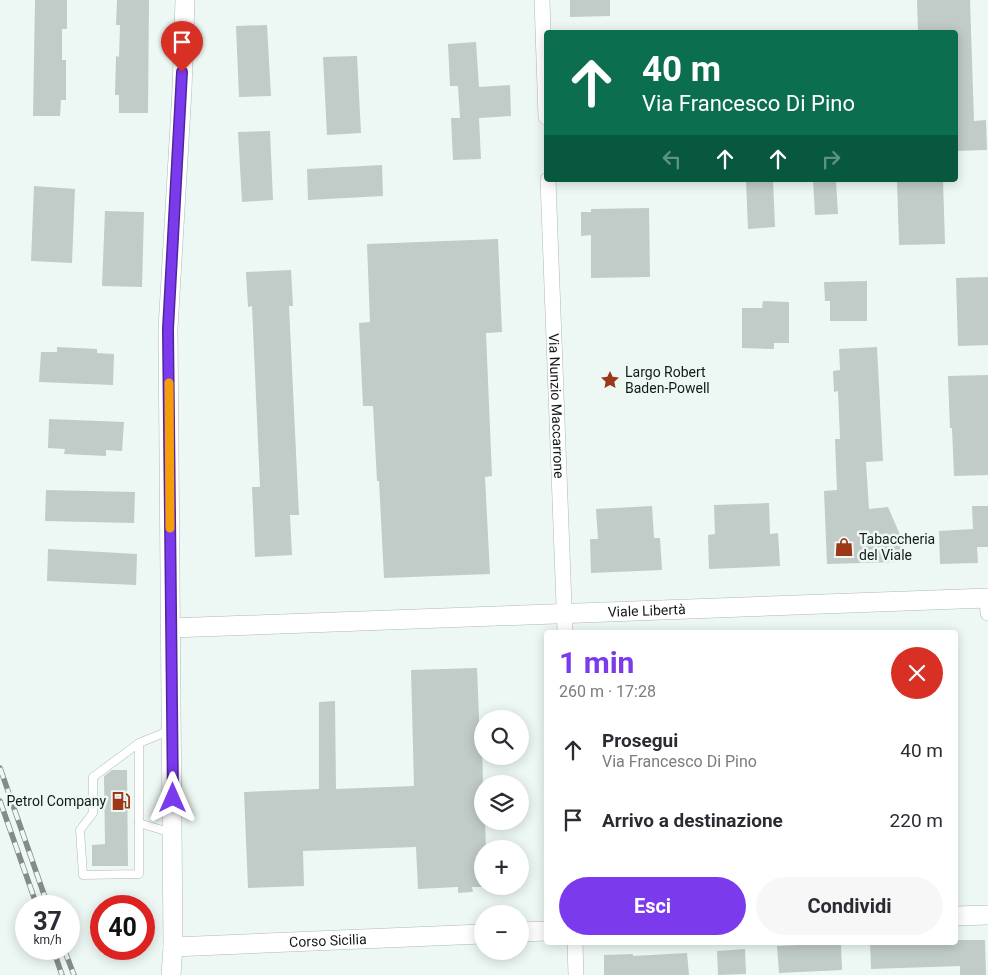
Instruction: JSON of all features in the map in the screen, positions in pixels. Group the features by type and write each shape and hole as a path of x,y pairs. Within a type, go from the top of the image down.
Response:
{"street":[{"path":"171,975 173,947 173,833 168,329 182,90 185,0"},
{"path":"542,0 544,59"},
{"name":"Via Nunzio Maccarrone","path":"548,182 565,630"},
{"name":"Viale Libertà","path":"171,628 564,614 988,603"},
{"path":"958,916 988,915"},
{"path":"529,932 544,931"},
{"name":"Corso Sicilia","path":"173,947 474,934"},
{"path":"575,945 576,975"}],"lane":[{"path":"139,743 139,874 83,875 80,830 93,813 93,777 139,743 172,729"},
{"path":"140,823 173,833"}],"building":[{"path":"35,0 67,0 67,29 62,29 62,60 66,60 66,100 61,100 60,116 33,116"},
{"path":"117,0 149,0 148,113 119,113 119,95 115,95 116,56 119,57 120,25 116,25"},
{"path":"570,0 610,0 610,16 570,17"},
{"path":"917,0 970,0 974,121 986,120 987,150 958,151 958,30 918,30"},
{"path":"267,25 271,96 239,97 236,26"},
{"path":"476,42 479,87 510,85 511,116 479,118 481,159 453,160 451,118 460,118 458,86 450,86 448,44"},
{"path":"357,56 361,133 327,135 323,57"},
{"path":"270,131 273,200 242,202 238,132"},
{"path":"382,165 383,196 308,200 307,169"},
{"path":"746,182 773,182 775,227 748,229"},
{"path":"813,182 836,182 838,214 815,215"},
{"path":"897,182 943,182 945,244 899,245"},
{"path":"34,186 75,189 72,263 31,261"},
{"path":"649,208 650,277 591,278 591,235 581,236 581,212 591,212 591,209"},
{"path":"105,211 144,212 142,287 102,286"},
{"path":"498,239 502,332 486,333 492,476 485,477 490,574 384,578 373,406 363,406 359,323 370,322 367,244"},
{"path":"291,270 293,306 289,306 299,515 290,515 292,555 255,557 252,487 260,487 252,306 248,307 246,272"},
{"path":"988,277 988,345 958,346 956,278"},
{"path":"867,281 867,321 830,321 830,301 825,301 824,282"},
{"path":"763,301 789,302 789,343 774,343 774,349 742,348 742,308 762,308"},
{"path":"57,347 97,349 97,353 114,354 113,385 39,382 41,352 57,352"},
{"path":"877,347 883,461 866,462 869,509 888,507 901,537 902,562 827,564 824,491 837,490 835,439 840,439 838,391 834,392 833,371 840,370 839,349"},
{"path":"988,375 988,475 954,476 948,376"},
{"path":"49,419 124,422 122,451 106,450 106,456 64,454 65,449 48,448"},
{"path":"46,490 135,492 134,523 45,521"},
{"path":"769,503 770,534 778,533 780,566 709,569 708,535 715,534 714,505"},
{"path":"652,506 654,538 660,538 662,570 591,573 590,539 598,539 596,509"},
{"path":"972,506 988,506 988,547 977,547 978,563 940,564 939,531 973,529"},
{"path":"48,549 137,554 136,585 47,581"},
{"path":"477,668 479,710 474,710 474,765 483,765 483,775 474,775 474,830 485,830 486,840 474,840 473,892 458,893 458,887 418,889 416,847 303,851 304,886 248,888 244,792 319,789 319,702 335,701 336,789 414,786 411,670"},
{"path":"112,770 127,770 128,866 92,866 92,845 105,844 104,776"},
{"path":"958,940 985,940 986,975 960,975 960,966 871,969 870,945 958,945"},
{"path":"841,945 842,970 779,973 777,946"},
{"path":"745,949 746,974 718,975 717,951"},
{"path":"687,953 689,975 604,975 604,955 633,954 633,956"}],"railway":[{"path":"0,768 44,895"},
{"path":"0,801 33,895"},
{"path":"57,960 62,975"},
{"path":"68,960 74,975"}],"slow traffic":[{"path":"169,383 170,528"}],"place":[{"name":"Largo Robert Baden-Powell","path":"610,380"},
{"name":"Tabaccheria del Viale","path":"844,547"},
{"name":"Petrol Company","path":"121,801"}],"route":[{"path":"173,798 168,329 182,72"}]}
